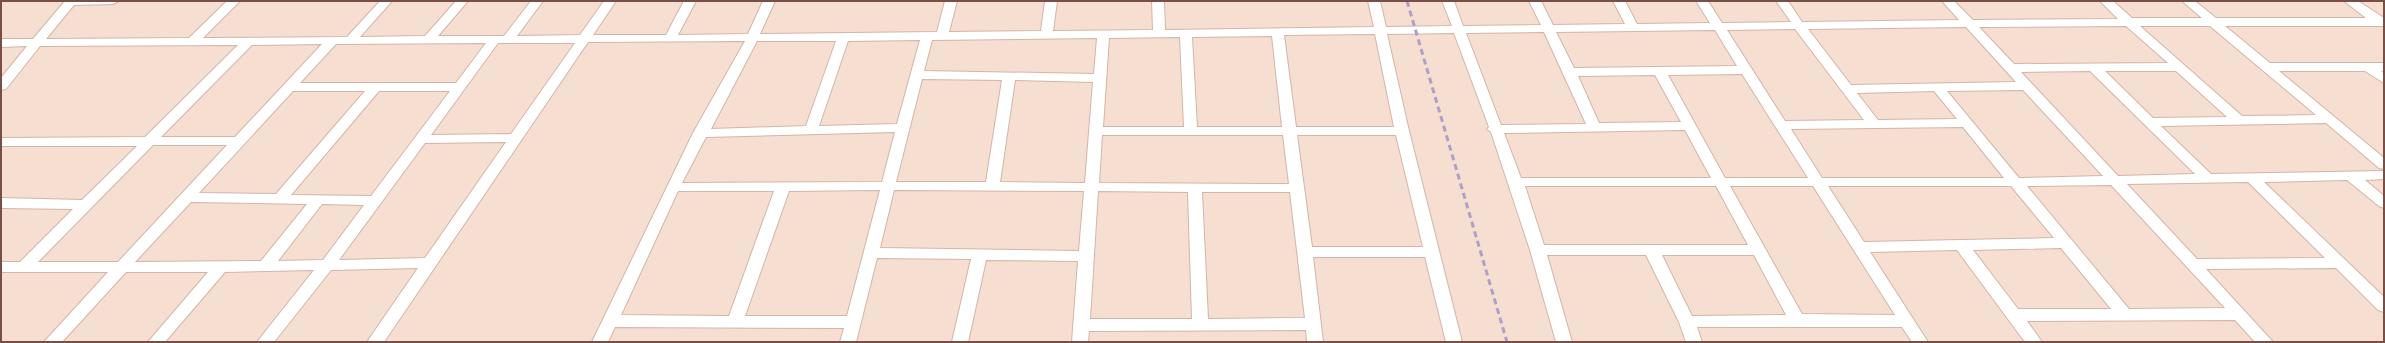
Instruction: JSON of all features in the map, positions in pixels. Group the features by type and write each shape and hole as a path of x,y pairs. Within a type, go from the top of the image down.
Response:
{"street":[{"path":"1,86 71,1 113,1"},
{"path":"193,41 234,1"},
{"path":"351,40 386,1"},
{"path":"429,39 462,1"},
{"path":"265,342 327,265 458,87 537,1"},
{"path":"375,342 586,38 610,1"},
{"path":"670,38 690,1"},
{"path":"600,342 673,187 700,133 753,37 769,1"},
{"path":"942,35 952,1"},
{"path":"1047,33 1051,1"},
{"path":"1158,1 1159,32"},
{"path":"1374,1 1379,31 1402,131 1454,342"},
{"path":"1448,1 1494,129 1516,182 1538,250 1564,342"},
{"path":"1535,1 1570,72 1594,127"},
{"path":"1619,1 1632,28"},
{"path":"1702,1 1920,342"},
{"path":"1782,1 1799,26 1874,124"},
{"path":"1948,1 2265,342"},
{"path":"2106,1 2177,67 2237,119"},
{"path":"2188,1 2384,165"},
{"path":"2350,1 2382,23"},
{"path":"1,43 502,38 670,38 2129,22 2382,23"},
{"path":"1277,31 1315,342"},
{"path":"1186,32 1191,132"},
{"path":"1080,342 1103,33"},
{"path":"848,342 928,35"},
{"path":"811,131 843,36"},
{"path":"24,267 85,204 250,40"},
{"path":"52,342 333,40"},
{"path":"2093,67 2207,178"},
{"path":"2010,68 2177,67"},
{"path":"2267,67 2384,67"},
{"path":"2368,67 2384,79"},
{"path":"1570,72 1746,70"},
{"path":"1660,72 1797,320"},
{"path":"917,75 1100,78"},
{"path":"992,186 1010,77"},
{"path":"1848,89 2027,86"},
{"path":"290,87 458,87"},
{"path":"280,199 375,87"},
{"path":"1938,88 2124,314"},
{"path":"2150,122 2237,119 2328,119"},
{"path":"1782,125 1967,123"},
{"path":"1494,129 1690,126"},
{"path":"700,133 903,128"},
{"path":"1096,131 1402,131"},
{"path":"421,139 516,138"},
{"path":"1,142 240,141"},
{"path":"2350,175 2384,203"},
{"path":"1516,182 2014,182 2384,175"},
{"path":"2251,177 2384,306"},
{"path":"673,187 992,186 1297,188"},
{"path":"735,322 783,187"},
{"path":"1195,188 1200,325"},
{"path":"187,197 373,201"},
{"path":"266,265 318,200"},
{"path":"1,203 85,204"},
{"path":"1859,248 1963,247 2065,243"},
{"path":"1963,247 2016,315 2034,342"},
{"path":"1538,250 1758,250"},
{"path":"1652,251 1687,322 1694,342"},
{"path":"1305,252 1433,252"},
{"path":"871,253 1087,256"},
{"path":"960,342 980,254"},
{"path":"1,267 221,267 429,263"},
{"path":"2192,264 2340,263"},
{"path":"156,342 221,267"},
{"path":"2016,315 2239,314"},
{"path":"610,320 853,322"},
{"path":"1687,322 1797,320 1906,321"},
{"path":"1082,325 1314,324"}],"shaded area":[{"path":"1,1 2384,1 2384,342 1,342"}],"railway":[{"path":"1407,1 1507,342"}]}
